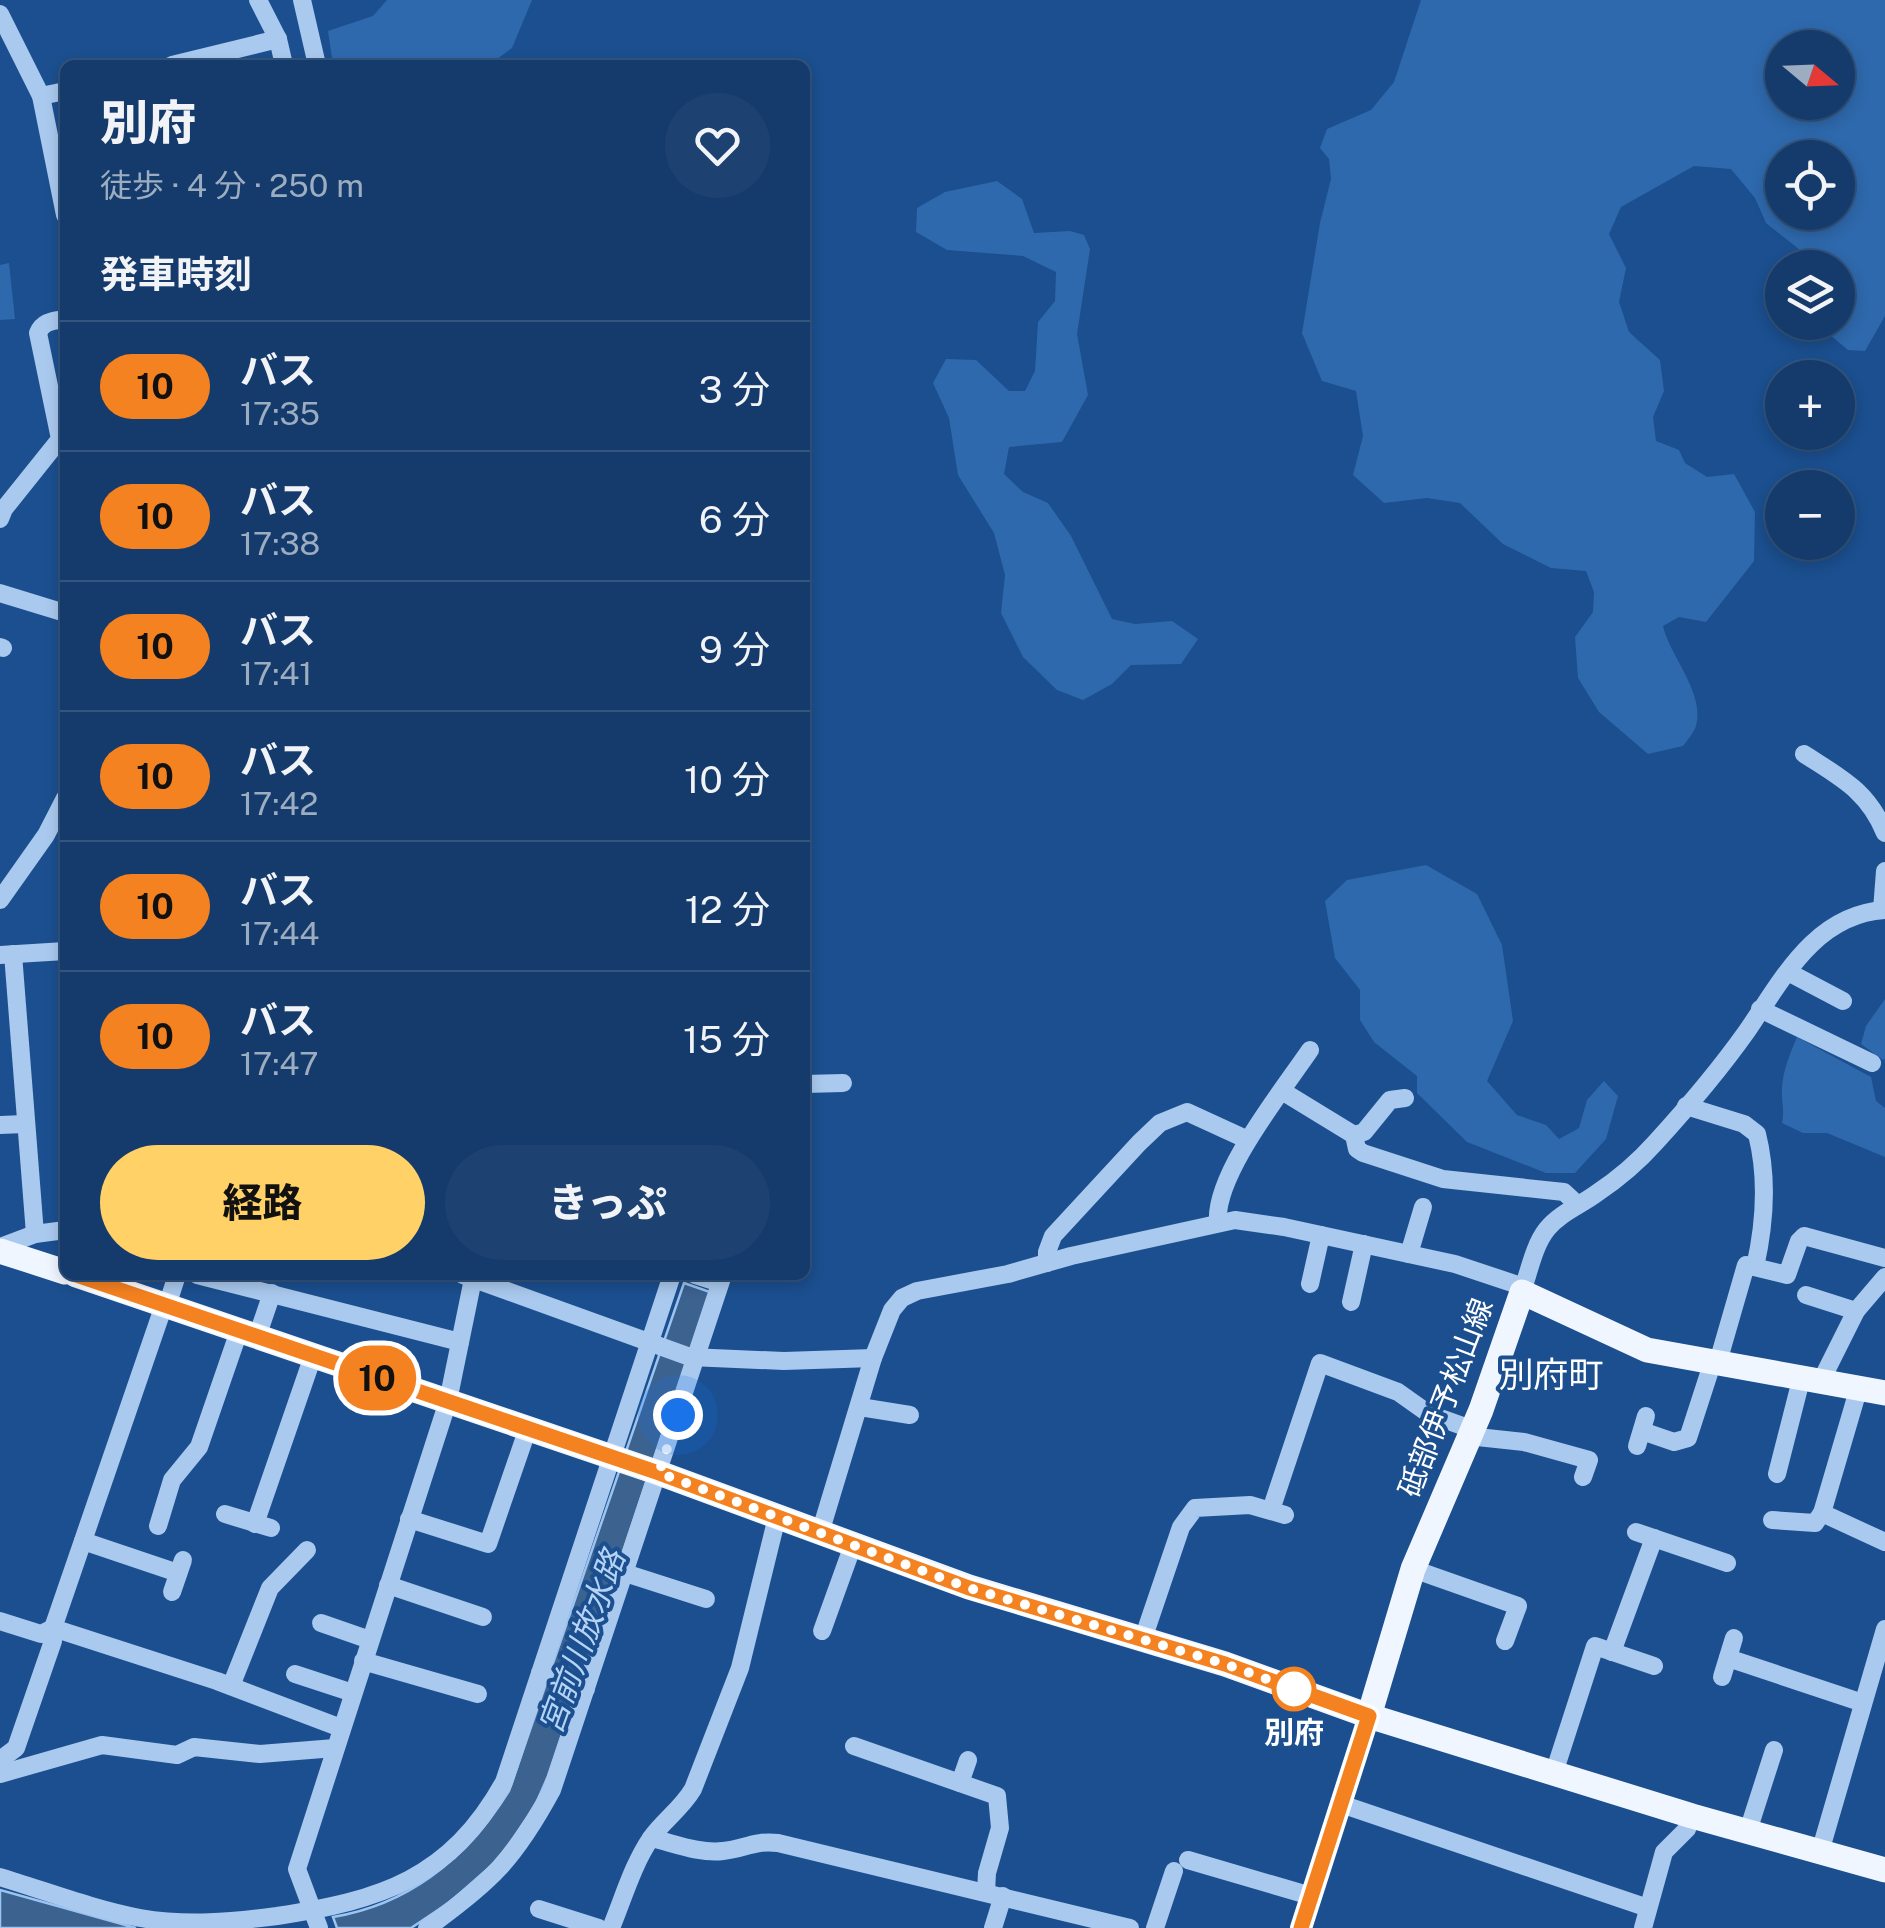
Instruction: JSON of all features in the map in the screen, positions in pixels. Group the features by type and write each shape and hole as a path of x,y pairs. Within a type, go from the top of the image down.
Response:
{"main road":[{"path":"0,1249 60,1270"},
{"path":"91,1280 656,1472 969,1588 1225,1664 1369,1716 1692,1816 1885,1870"},
{"name":"砥部伊予松山線","path":"1369,1716 1413,1569 1470,1433 1523,1289 1646,1350 1885,1393"}],"street":[{"path":"258,0 278,40 283,60"},
{"path":"302,0 316,60"},
{"path":"0,14 40,96 60,191"},
{"path":"193,60 278,40"},
{"path":"40,96 60,92"},
{"path":"0,519 60,439 38,332 41,326 60,320"},
{"path":"0,593 60,611"},
{"path":"1804,754 1862,793 1876,811 1885,834"},
{"path":"0,900 56,835"},
{"path":"820,1532 892,1310 902,1298 917,1291 1008,1274 1218,1222 1259,1222 1321,1234 1472,1268 1523,1289 1546,1230 1630,1167 1686,1106 1788,972 1826,932 1864,912 1884,910 1885,871"},
{"path":"35,1234 6,954 60,952"},
{"path":"1788,972 1844,1001"},
{"path":"1760,1009 1872,1064"},
{"path":"1218,1222 1216,1205 1248,1140 1310,1050"},
{"path":"810,1084 842,1083"},
{"path":"1282,1092 1354,1135 1357,1149 1363,1153 1443,1180 1564,1192 1578,1206"},
{"path":"1354,1135 1364,1132 1390,1100 1405,1098"},
{"path":"1686,1106 1744,1124 1757,1134 1764,1189 1762,1234 1755,1266"},
{"path":"1048,1263 1053,1236 1160,1123 1187,1112 1248,1140"},
{"path":"0,1126 25,1124"},
{"path":"1409,1254 1424,1207"},
{"path":"0,1249 35,1234 60,1231"},
{"path":"1310,1284 1321,1234"},
{"path":"1642,1431 1674,1442 1688,1438 1746,1265 1788,1276 1804,1236 1885,1258"},
{"path":"1351,1302 1364,1244"},
{"path":"1777,1474 1812,1377 1885,1277"},
{"path":"0,1774 16,1748 53,1641 53,1628 175,1280"},
{"path":"217,1280 460,1342"},
{"path":"316,1919 297,1868 448,1401 468,1280"},
{"path":"476,1280 652,1346 693,1357 784,1361 874,1358"},
{"path":"0,1878 138,1917 196,1924 316,1919 402,1886 428,1871 458,1845 489,1808 504,1782 617,1459 671,1280"},
{"path":"435,1926 492,1879 530,1831 552,1790 693,1357 712,1280"},
{"path":"158,1526 172,1480 199,1448 248,1334 272,1294"},
{"path":"1806,1295 1856,1312"},
{"path":"225,1514 263,1526 313,1356"},
{"path":"1143,1640 1187,1516 1195,1508 1214,1509 1226,1504 1278,1512 1320,1363 1398,1392 1429,1414 1470,1433 1524,1442 1588,1460 1583,1477"},
{"path":"1772,1520 1815,1523 1822,1513 1858,1387"},
{"path":"860,1407 910,1415"},
{"path":"409,1519 488,1544 528,1428"},
{"path":"1822,1513 1885,1542"},
{"path":"611,1928 651,1838 684,1804 693,1788 740,1668 777,1517"},
{"path":"1612,1652 1645,1535 1727,1562"},
{"path":"83,1540 181,1566 172,1592"},
{"path":"822,1631 853,1545"},
{"path":"231,1686 270,1588 306,1550"},
{"path":"1413,1569 1518,1606 1505,1641"},
{"path":"625,1573 706,1599"},
{"path":"388,1585 483,1616"},
{"path":"0,1621 41,1634 53,1628 231,1686 341,1728"},
{"path":"321,1623 370,1640"},
{"path":"1820,1852 1885,1628"},
{"path":"1722,1677 1734,1638"},
{"path":"1554,1773 1595,1646 1654,1666"},
{"path":"1728,1658 1773,1683 1863,1703"},
{"path":"363,1661 478,1694"},
{"path":"295,1674 352,1693"},
{"path":"544,1675 583,1688"},
{"path":"1301,1928 1369,1716"},
{"path":"0,1774 102,1745 177,1755 194,1747 260,1754 334,1748"},
{"path":"857,1769 859,1748 997,1796 1000,1828 987,1873 994,1894 993,1928"},
{"path":"1748,1831 1774,1750"},
{"path":"960,1783 968,1760"},
{"path":"1341,1804 1648,1908"},
{"path":"1642,1928 1664,1852 1682,1835 1692,1816"},
{"path":"651,1838 713,1852 759,1841 778,1843 1130,1928"},
{"path":"1155,1928 1181,1865 1311,1896"},
{"path":"540,1909 598,1928"}],"shaded area":[{"path":"387,0 532,0 512,48 496,60 332,60 328,31 373,16"},
{"path":"1421,0 1885,0 1885,316 1865,351 1848,350 1836,340 1855,340 1855,250 1800,250 1775,230 1855,230 1855,140 1765,140 1765,221 1755,198 1731,169 1694,166 1621,207 1609,234 1626,268 1619,302 1629,332 1660,360 1664,391 1653,417 1656,441 1679,450 1685,463 1707,477 1734,474 1755,512 1754,561 1706,622 1679,617 1663,626 1696,700 1696,726 1683,746 1648,754 1599,712 1578,678 1575,637 1593,612 1594,592 1586,571 1551,568 1503,544 1460,503 1427,498 1384,503 1353,475 1363,436 1356,391 1322,381 1302,333 1331,179 1329,159 1320,148 1327,129 1371,110 1394,82"},
{"path":"997,181 1022,199 1034,233 1070,231 1084,235 1090,249 1077,334 1088,395 1062,442 1009,447 1004,474 1023,492 1048,503 1071,536 1112,619 1135,624 1172,621 1198,639 1181,664 1131,665 1112,684 1083,700 1057,690 1023,657 1001,613 1005,575 994,533 958,475 949,418 933,383 946,359 976,360 1009,391 1025,391 1035,371 1038,322 1055,301 1056,272 1023,256 947,250 916,232 917,208 945,192"},
{"path":"9,263 15,319 0,320 0,265"},
{"path":"1426,865 1477,894 1502,945 1513,1021 1487,1081 1517,1115 1546,1125 1559,1139 1579,1128 1587,1100 1604,1081 1618,1096 1606,1139 1575,1173 1546,1173 1467,1142 1417,1093 1417,1076 1374,1042 1360,1020 1360,990 1335,958 1325,901 1347,880"},
{"path":"1885,999 1883,1060 1861,1044 1866,1026"},
{"path":"1797,1037 1871,1077 1876,1101 1885,1108 1885,1157 1827,1133 1803,1133 1782,1123 1783,1081"}],"water":[{"name":"宮前川放水路","path":"684,1283 710,1292 535,1806 499,1859 450,1902 411,1928 337,1928 333,1917 388,1901 435,1874 475,1836 509,1791"},
{"path":"0,1890 136,1928 0,1928"}],"bus line":[{"name":"10","path":"91,1280 659,1473 969,1588 1225,1664 1369,1716 1301,1928"}],"place":[{"name":"別府","path":"1294,1689"}],"district":[{"name":"別府町","path":"1551,1375"}],"route":[{"path":"678,1415 659,1473 969,1588 1225,1664 1294,1689"}]}
